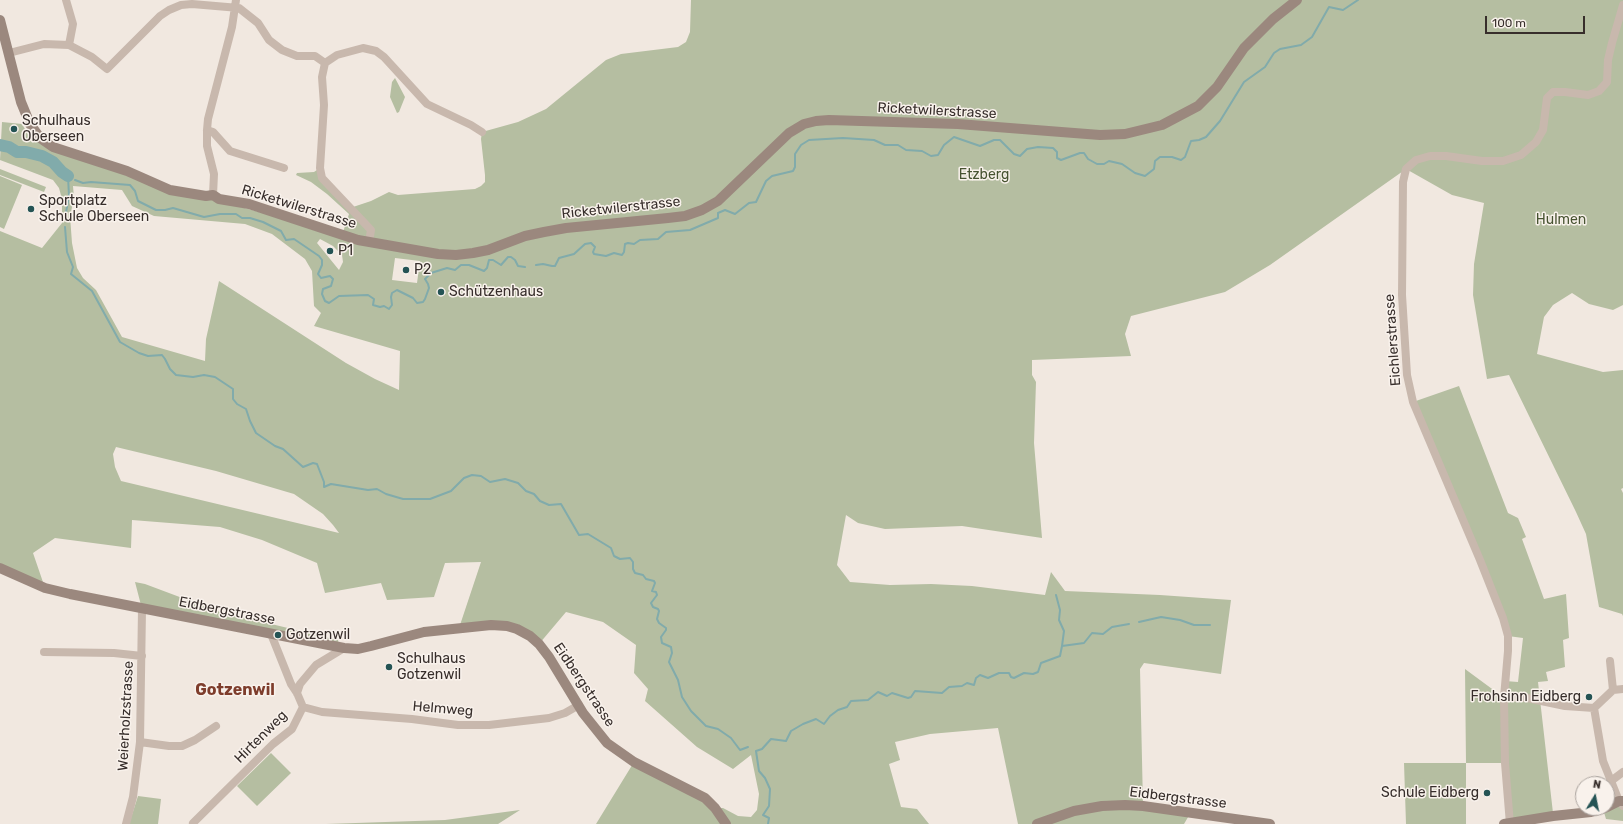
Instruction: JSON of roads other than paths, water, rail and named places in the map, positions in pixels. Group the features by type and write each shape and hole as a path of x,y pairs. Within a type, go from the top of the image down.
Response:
{"street":[{"path":"66,0 73,24 69,46"},
{"name":"Ricketwilerstrasse","path":"0,20 22,102 30,124 40,138 53,147 127,171 170,190 206,196 213,195 219,199 265,208 342,235 369,242 438,254 456,255 488,250 525,236 544,232 566,228 685,216 702,210 718,201 788,133 804,124 816,121 841,120 958,124 1100,135 1125,134 1162,125 1198,106 1217,87 1244,48 1273,19 1297,0"},
{"path":"9,53 44,44 69,46 92,57 107,69 160,16 169,10 181,5 192,4 236,4 258,23 269,40 282,50 297,56 315,56 326,63"},
{"path":"213,195 214,174 207,146 207,130 236,4"},
{"name":"Eichlerstrasse","path":"1508,824 1504,697 1508,636 1503,618 1412,402 1407,375 1402,295 1404,182 1406,169 1416,160 1430,156 1446,156 1482,161 1502,161 1521,155 1536,142 1543,130 1547,98 1553,92 1588,95 1599,90 1607,82 1608,60 1623,5"},
{"path":"369,242 371,230 322,178 320,168 324,105 322,77 326,63 337,55 363,48 376,51 384,57 427,104 471,125 482,132"},
{"path":"207,130 213,132 230,151 284,168"},
{"name":"Eidbergstrasse","path":"0,568 45,588 78,596 344,648 358,649 424,632 491,625 507,626 517,629 530,636 539,644 549,657 583,713 608,743 634,762 705,798 715,808 726,824"},
{"name":"Weierholzstrasse","path":"126,824 133,797 140,742 142,609"},
{"name":"Hirtenweg","path":"193,823 272,744 292,729 303,707 291,684 271,634"},
{"path":"297,693 300,684 316,665 344,648"},
{"path":"44,652 114,653 142,656"},
{"path":"1610,661 1613,690"},
{"path":"1504,697 1527,698 1565,706 1594,708 1613,690 1623,689"},
{"name":"Helmweg","path":"303,707 322,712 412,719 458,725 489,725 550,718 578,705"},
{"path":"1594,708 1603,761 1609,776"},
{"path":"140,742 169,746 182,746 195,740 216,726"},
{"path":"1615,789 1622,802"},
{"name":"Eidbergstrasse","path":"1037,824 1074,811 1102,806 1125,805 1143,806 1270,824"},
{"path":"1508,824 1575,814"}],"waterway":[{"path":"536,265 543,264 555,266 559,258 574,254 585,244 591,243 595,247 593,252 594,254 606,256 614,253 622,255 625,244 634,244 640,240 658,239 666,232 690,230 718,218 718,213 725,210 735,214 749,203 756,202 766,181 772,176 793,171 795,167 795,154 801,145 809,140 843,138 874,140 885,145 898,145 906,150 922,151 931,156 938,155 944,145 954,137 980,146 994,140 1000,140 1014,154 1020,156 1027,149 1038,147 1053,148 1057,152 1057,158 1061,160 1084,153 1088,159 1097,164 1104,164 1109,161 1122,164 1135,173 1145,176 1154,169 1155,161 1160,157 1172,157 1181,160 1185,157 1191,141 1206,137 1220,121 1244,82 1265,67 1274,53 1280,49 1301,45 1312,37 1329,7 1343,10 1358,0"},
{"path":"0,145 9,147 17,152 26,152 42,156 53,162 68,176"},
{"path":"65,218 69,196 68,176"},
{"path":"75,180 83,183 91,182 130,185 135,191 138,201 156,210 173,208 204,217 220,214 236,214 242,218 250,218 263,222 281,231 286,240 294,239 319,256 322,260 322,265 318,274 321,278 330,276 333,279 331,286 323,289 322,294 325,301 329,303 339,296 368,295 374,299 373,305 380,307 384,306 389,309 392,305 392,293 397,290 413,298 417,303 423,302 429,288 425,279 431,273 447,268 455,270 461,265 469,265 484,271 487,268 489,260 493,260 501,265 508,257 515,260 518,266 525,267"},
{"path":"65,227 67,252 73,267 71,274 92,291 120,342 139,353 148,356 162,355 170,369 176,375 193,377 204,375 215,377 233,389 233,399 237,404 246,409 256,433 275,446 283,449 303,467 313,463 317,464 324,482 324,487 331,484 368,490 377,489 386,494 403,499 430,499 451,491 464,478 472,475 481,476 490,482 505,479 518,483 526,491 534,494 540,501 549,505 561,504 579,535 588,534 611,548 614,556 620,559 630,558 633,562 633,569 635,573 643,575 646,579 654,581 655,583 652,591 656,592 657,595 651,603 653,607 659,611 657,619 659,623 666,628 661,637 662,643 671,647 672,653 669,662 678,680 682,697 691,711 706,726 718,729 731,738 740,750 748,747"},
{"path":"1056,595 1060,610 1059,620 1064,631 1062,646"},
{"path":"1139,622 1161,617 1180,620 1194,625 1210,625"},
{"path":"768,824 769,818 763,815 769,806 770,789 765,778 759,771 756,751 762,749 771,739 786,741 791,731 803,724 816,719 824,724 830,716 838,710 847,707 851,701 868,700 878,692 887,696 892,693 908,698 911,697 915,691 942,693 949,687 962,686 967,683 974,685 976,678 980,675 988,678 999,673 1009,673 1011,677 1014,678 1024,673 1033,674 1038,672 1041,663 1060,656 1062,646 1084,643 1092,633 1103,634 1112,627 1129,624"}],"place":[{"name":"Schulhaus Oberseen","path":"14,129"},
{"name":"Sportplatz Schule Oberseen","path":"31,209"},
{"name":"P1","path":"330,251"},
{"name":"P2","path":"406,270"},
{"name":"Schützenhaus","path":"441,292"},
{"name":"Gotzenwil","path":"278,635"},
{"name":"Schulhaus Gotzenwil","path":"389,667"},
{"name":"Frohsinn Eidberg","path":"1589,697"},
{"name":"Schule Eidberg","path":"1487,793"}],"district":[{"name":"Gotzenwil","path":"235,690"}],"park label":[{"name":"Etzberg","path":"984,175"},
{"name":"Hulmen","path":"1561,220"}]}
